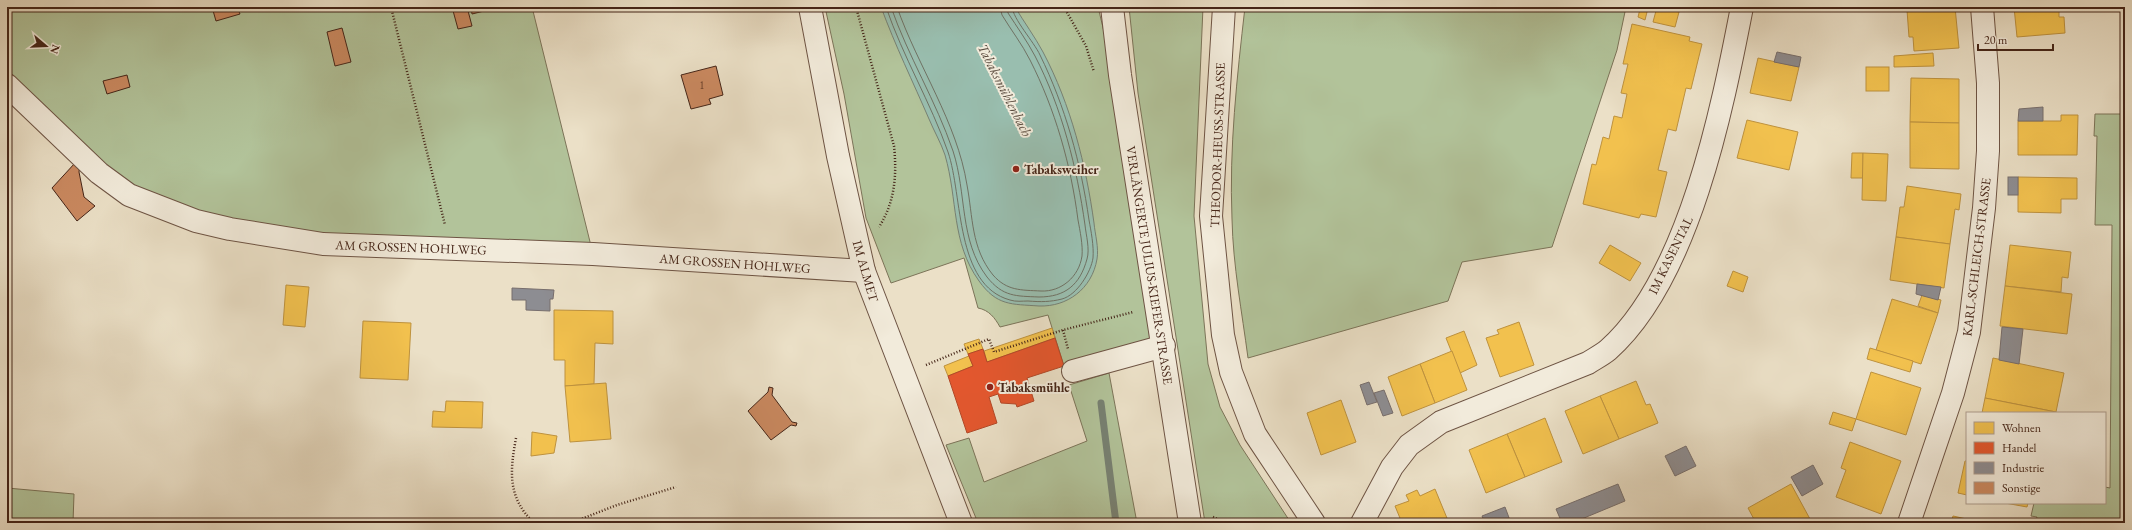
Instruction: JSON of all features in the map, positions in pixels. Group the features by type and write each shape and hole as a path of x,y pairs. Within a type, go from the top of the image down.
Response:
{"street":[{"name":"IM ALMET","path":"810,7 838,156 864,271 961,523"},
{"name":"VERLÄNGERTE JULIUS-KIEFER-STRASSE","path":"1112,7 1120,75 1164,346 1190,523"},
{"name":"THEODOR-HEUSS-STRASSE","path":"1224,7 1212,216 1223,334 1231,372 1256,434 1314,523"},
{"name":"IM KASENTAL","path":"1362,523 1392,467 1408,445 1441,422 1588,363 1607,351 1624,333 1640,312 1666,269 1690,213 1713,139 1742,7"},
{"name":"KARL-SCHLEICH-STRASSE","path":"1909,523 1953,393 1969,332 1984,208 1988,151 1988,84 1982,7"},
{"name":"AM GROSSEN HOHLWEG","path":"7,85 98,173 129,195 196,221 230,229 323,244 593,254 864,271"},
{"path":"1073,371 1164,346"}],"path":[{"path":"391,7 450,249"},
{"path":"856,7 894,146 896,162 893,195 886,217 878,230"},
{"path":"902,372 921,367 989,339 994,352 1063,330 1137,311"},
{"path":"1063,330 1068,348"},
{"path":"516,438 511,466 512,482 516,499 526,516 534,523"},
{"path":"571,523 617,505 676,487"}],"shaded area":[{"path":"7,7 532,7 593,254 323,244 129,195 7,85"},
{"path":"825,7 1098,7 1106,40 1151,341 1064,366 1048,315 1000,327 991,315 978,308 964,258 891,283 866,218 844,94"},
{"path":"1129,7 1203,7 1194,216 1208,364 1220,407 1240,445 1291,523 1205,523 1138,93"},
{"path":"1245,7 1626,7 1617,50 1552,247 1462,262 1448,301 1248,358 1234,254 1231,192 1234,113"},
{"path":"2095,114 2125,114 2125,523 2035,523 2037,517 2031,516 2034,504 2106,504 2106,487 2110,488 2112,225 2095,225 2097,136 2094,136"},
{"path":"1109,373 1137,523 978,523 946,445 969,438 984,482 1087,441 1069,385"},
{"path":"7,488 74,494 73,523 7,523"}],"water":[{"name":"Tabaksweiher","path":"881,7 1015,7 1037,41 1062,93 1076,136 1087,179 1098,250 1094,270 1090,279 1077,294 1059,303 1049,305 1039,306 1012,304 992,295 979,281 970,266 959,236 949,172 942,146 898,49"}],"building: Wohnen":[{"path":"1657,7 1679,12 1675,27 1653,22"},
{"path":"1907,7 1944,7 1907,10"},
{"path":"1955,7 1959,48 1914,51 1913,37 1909,37 1907,10"},
{"path":"2014,7 2059,7 2059,17 2064,17 2065,33 2017,37"},
{"path":"1640,9 1647,12 1645,20 1638,17"},
{"path":"1632,24 1690,37 1689,41 1702,44 1691,89 1686,88 1676,131 1668,129 1658,170 1667,172 1656,217 1641,214 1639,218 1583,204 1592,164 1596,165 1603,137 1609,139 1614,116 1622,118 1627,94 1621,93 1628,64 1623,64"},
{"path":"1933,53 1934,66 1894,67 1894,56"},
{"path":"1758,58 1799,67 1791,101 1750,93"},
{"path":"1866,67 1889,67 1889,91 1866,91"},
{"path":"1911,78 1959,79 1959,123 1910,122"},
{"path":"2061,115 2078,115 2077,155 2018,155 2018,121 2061,121"},
{"path":"1747,120 1798,132 1789,170 1737,158"},
{"path":"1910,122 1959,123 1959,169 1910,168"},
{"path":"1852,153 1863,153 1863,178 1851,178"},
{"path":"1863,153 1888,154 1886,201 1862,200"},
{"path":"2018,177 2077,178 2077,199 2061,199 2061,213 2018,212"},
{"path":"1907,186 1961,194 1959,210 1955,209 1950,244 1896,237 1900,207 1904,207"},
{"path":"1896,237 1950,244 1944,288 1890,280"},
{"path":"1610,245 1641,263 1630,281 1599,263"},
{"path":"2010,245 2071,252 2068,278 2062,277 2061,292 2005,286"},
{"path":"1733,271 1748,277 1743,292 1727,286"},
{"path":"286,285 309,287 305,327 283,325"},
{"path":"2005,286 2072,294 2067,334 2000,326"},
{"path":"1922,295 1941,300 1938,313 1918,306"},
{"path":"1892,299 1938,313 1921,364 1876,350"},
{"path":"554,310 613,311 613,344 595,343 594,384 565,386 565,360 554,360"},
{"path":"363,321 411,323 408,380 360,378"},
{"path":"1519,322 1534,365 1500,377 1486,338 1499,334 1497,330"},
{"path":"1052,328 1055,338 987,362 984,351"},
{"path":"1464,331 1477,365 1460,373 1446,338"},
{"path":"979,339 983,349 968,354 964,344"},
{"path":"1870,348 1913,361 1910,372 1867,359"},
{"path":"1452,351 1467,390 1435,403 1420,364"},
{"path":"969,356 973,366 948,376 944,366"},
{"path":"1993,358 2064,373 2056,412 1985,398"},
{"path":"1420,364 1435,403 1402,416 1388,377"},
{"path":"1871,372 1921,388 1906,435 1856,419"},
{"path":"1636,381 1646,405 1650,404 1658,423 1619,439 1600,396"},
{"path":"606,383 611,439 570,442 565,386"},
{"path":"1600,396 1619,439 1583,454 1565,411"},
{"path":"1985,398 2056,412 1982,412"},
{"path":"1341,400 1356,442 1321,455 1307,413"},
{"path":"446,401 483,402 482,428 432,427 433,411 445,412"},
{"path":"1833,412 1856,419 1852,431 1829,424"},
{"path":"1545,418 1562,462 1525,477 1507,434"},
{"path":"532,432 557,436 554,453 531,456"},
{"path":"1507,434 1525,477 1486,493 1469,450"},
{"path":"1850,442 1901,461 1881,514 1836,497 1846,470 1841,468"},
{"path":"1965,461 1966,461 1966,495 1958,493"},
{"path":"1791,484 1810,519 1804,523 1756,523 1748,508"},
{"path":"1435,489 1449,523 1402,523 1395,506 1409,501 1406,495 1417,490 1420,496"},
{"path":"2010,504 2028,504 2027,507"},
{"path":"1953,516 1962,518 1985,523 1951,523"}],"building: Handel":[{"name":"Tabaksmühle","path":"1055,338 1064,366 1027,378 1034,401 1017,407 1016,404 1001,403 998,394 989,397 997,423 967,433 948,376 973,366 968,354 983,349 987,362"}],"building: Industrie":[{"path":"1699,7 1713,7 1712,10"},
{"path":"1777,52 1801,57 1799,67 1774,62"},
{"path":"2043,107 2043,121 2018,121 2019,109"},
{"path":"2008,177 2018,177 2018,195 2008,195"},
{"path":"1917,284 1941,287 1938,300 1916,294"},
{"path":"512,288 554,290 553,299 550,299 550,311 526,310 526,300 512,300"},
{"path":"2002,327 2023,329 2019,364 1999,360"},
{"path":"1369,382 1377,402 1367,405 1360,385"},
{"path":"1384,390 1393,413 1383,416 1374,393"},
{"path":"1686,446 1696,466 1675,476 1665,456"},
{"path":"1813,465 1823,484 1802,496 1791,477"},
{"path":"1618,484 1625,501 1572,523 1562,523 1556,509"},
{"path":"1505,507 1511,523 1485,523 1482,516"}],"building: Sonstige":[{"path":"212,7 237,7 240,14 216,21"},
{"path":"452,7 467,7 472,26 458,29"},
{"path":"471,7 488,7 488,10 472,14"},
{"path":"342,28 351,62 335,66 327,32"},
{"path":"716,66 723,95 709,99 711,104 691,109 681,75"},
{"path":"127,75 130,87 107,94 103,81"},
{"path":"75,163 80,164 79,172 84,197 95,206 77,221 52,188"},
{"path":"769,387 773,388 772,395 792,422 797,423 796,426 791,425 771,440 748,411 768,392"}],"waterway":[{"name":"Tabaksmühlenbach","path":"1101,403 1116,523"}],"place":[{"name":"Tabaksweiher","path":"1016,169"},
{"name":"Tabaksmühle","path":"990,387"}]}
